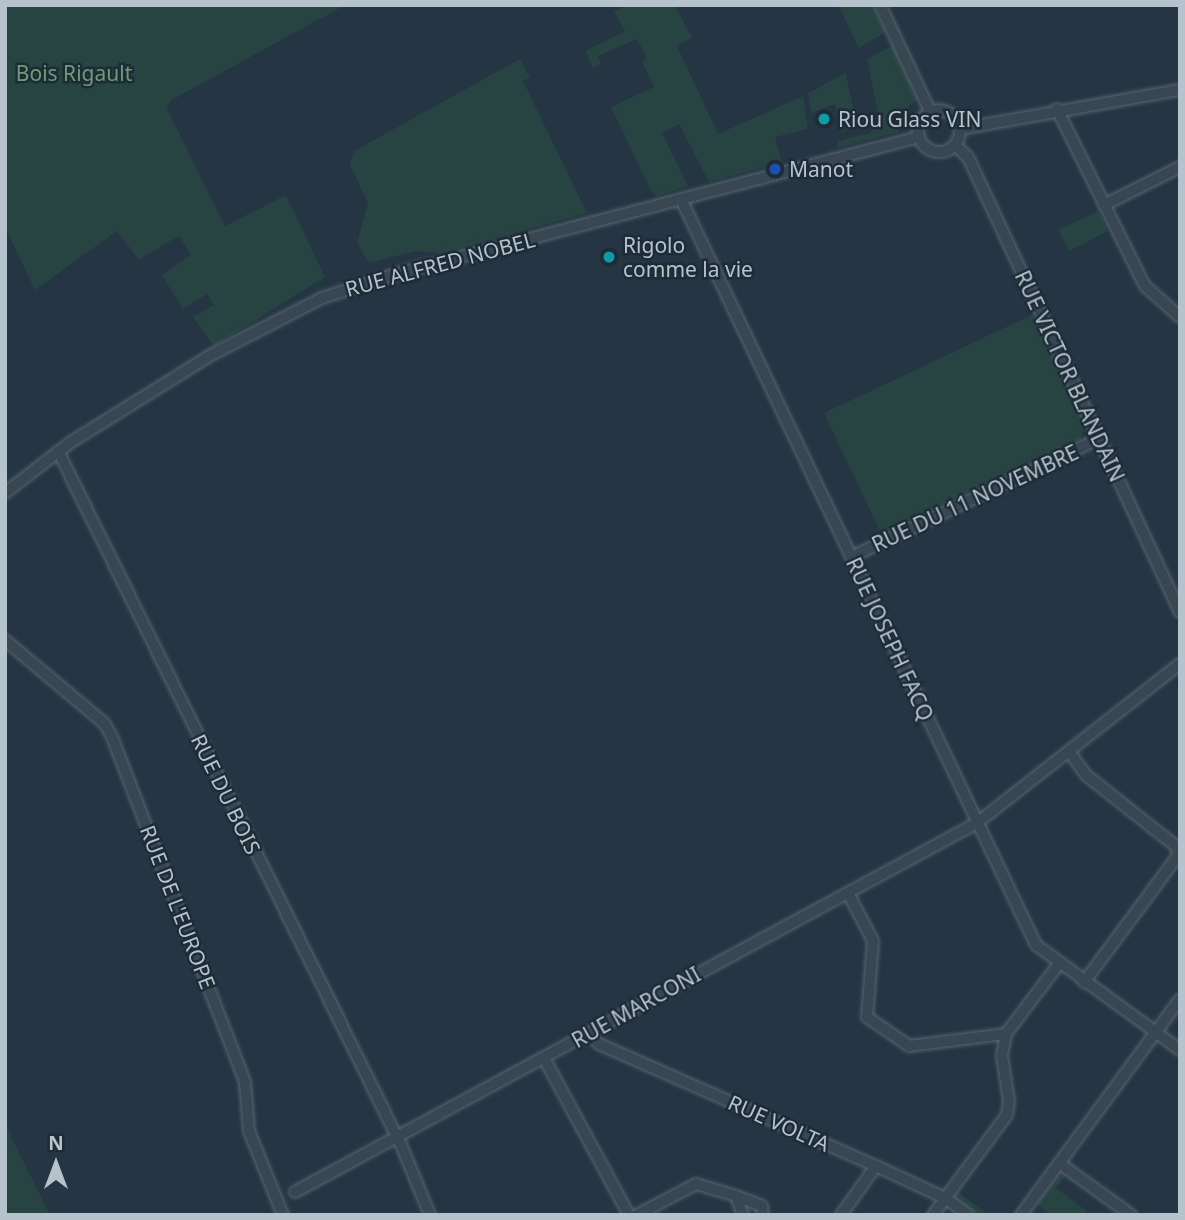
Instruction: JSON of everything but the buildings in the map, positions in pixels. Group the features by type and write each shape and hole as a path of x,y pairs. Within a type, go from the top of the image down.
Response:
{"street":[{"path":"880,5 930,111"},
{"path":"960,129 1057,109 1180,90"},
{"path":"1057,109 1145,286 1177,311"},
{"path":"930,111 953,114 960,129 955,145 938,152 926,148 919,137 918,125 930,111"},
{"name":"RUE ALFRED NOBEL","path":"5,493 58,451 218,351 322,298 681,199 919,137"},
{"name":"RUE VICTOR BLANDAIN","path":"955,145 968,157 1180,612"},
{"path":"1104,205 1180,167"},
{"name":"RUE JOSEPH FACQ","path":"681,199 1036,945 1180,1050"},
{"name":"RUE DU 11 NOVEMBRE","path":"851,557 1100,438"},
{"name":"RUE DU BOIS","path":"58,451 428,1202 430,1215"},
{"name":"RUE DE L'EUROPE","path":"5,640 104,723 112,737 245,1082 248,1130 283,1215"},
{"name":"RUE MARCONI","path":"295,1192 977,823 1180,664"},
{"path":"1069,751 1086,775 1178,848 1177,857 1084,982"},
{"path":"848,893 873,941 867,1017 909,1046 1006,1034"},
{"path":"933,1215 1007,1115 1009,1101 1002,1056 1006,1034 1059,964"},
{"path":"1021,1215 1180,999"},
{"name":"RUE VOLTA","path":"588,1033 599,1044 946,1198 968,1215"},
{"path":"544,1058 629,1215"},
{"path":"1059,1163 1130,1215"},
{"path":"841,1215 876,1166"},
{"path":"637,1215 696,1184 762,1206 763,1215"},
{"path":"736,1196 743,1215"}],"green space":[{"name":"Bois Rigault","path":"5,5 345,5 170,101 167,109 225,226 286,195 325,277 214,346 193,317 214,305 207,294 183,309 162,275 191,255 179,236 139,260 117,231 35,290 5,227"},
{"path":"628,5 679,5 676,7 692,38 677,46 718,134 803,96 808,129 775,137 782,162 709,182 679,124 662,133 688,186 657,196 651,191 611,107 654,87 642,61 647,58 637,39 598,56 601,64 593,68 585,51 625,31 614,12"},
{"path":"838,5 872,5 885,32 859,48"},
{"path":"893,46 918,100 910,104 898,132 836,148 838,141 870,133 880,122 867,59"},
{"path":"520,59 530,77 523,81 587,213 440,253 415,251 369,263 357,243 368,203 350,165 354,151"},
{"path":"846,73 857,127 841,131 835,104 811,113 808,93"},
{"path":"1098,211 1107,228 1104,233 1069,251 1058,230"},
{"path":"1032,315 1086,424 1080,439 881,533 824,413"},
{"path":"5,1120 12,1139 50,1215 5,1215"},
{"path":"1066,1175 1056,1188 1087,1211 1085,1215 1051,1215 1037,1204 1056,1176"},
{"path":"957,1191 989,1215 978,1215 953,1196"}],"place":[{"name":"Riou Glass VIN","path":"824,119"},
{"name":"Manot","path":"775,169"},
{"name":"Rigolo comme la vie","path":"609,257"}]}
